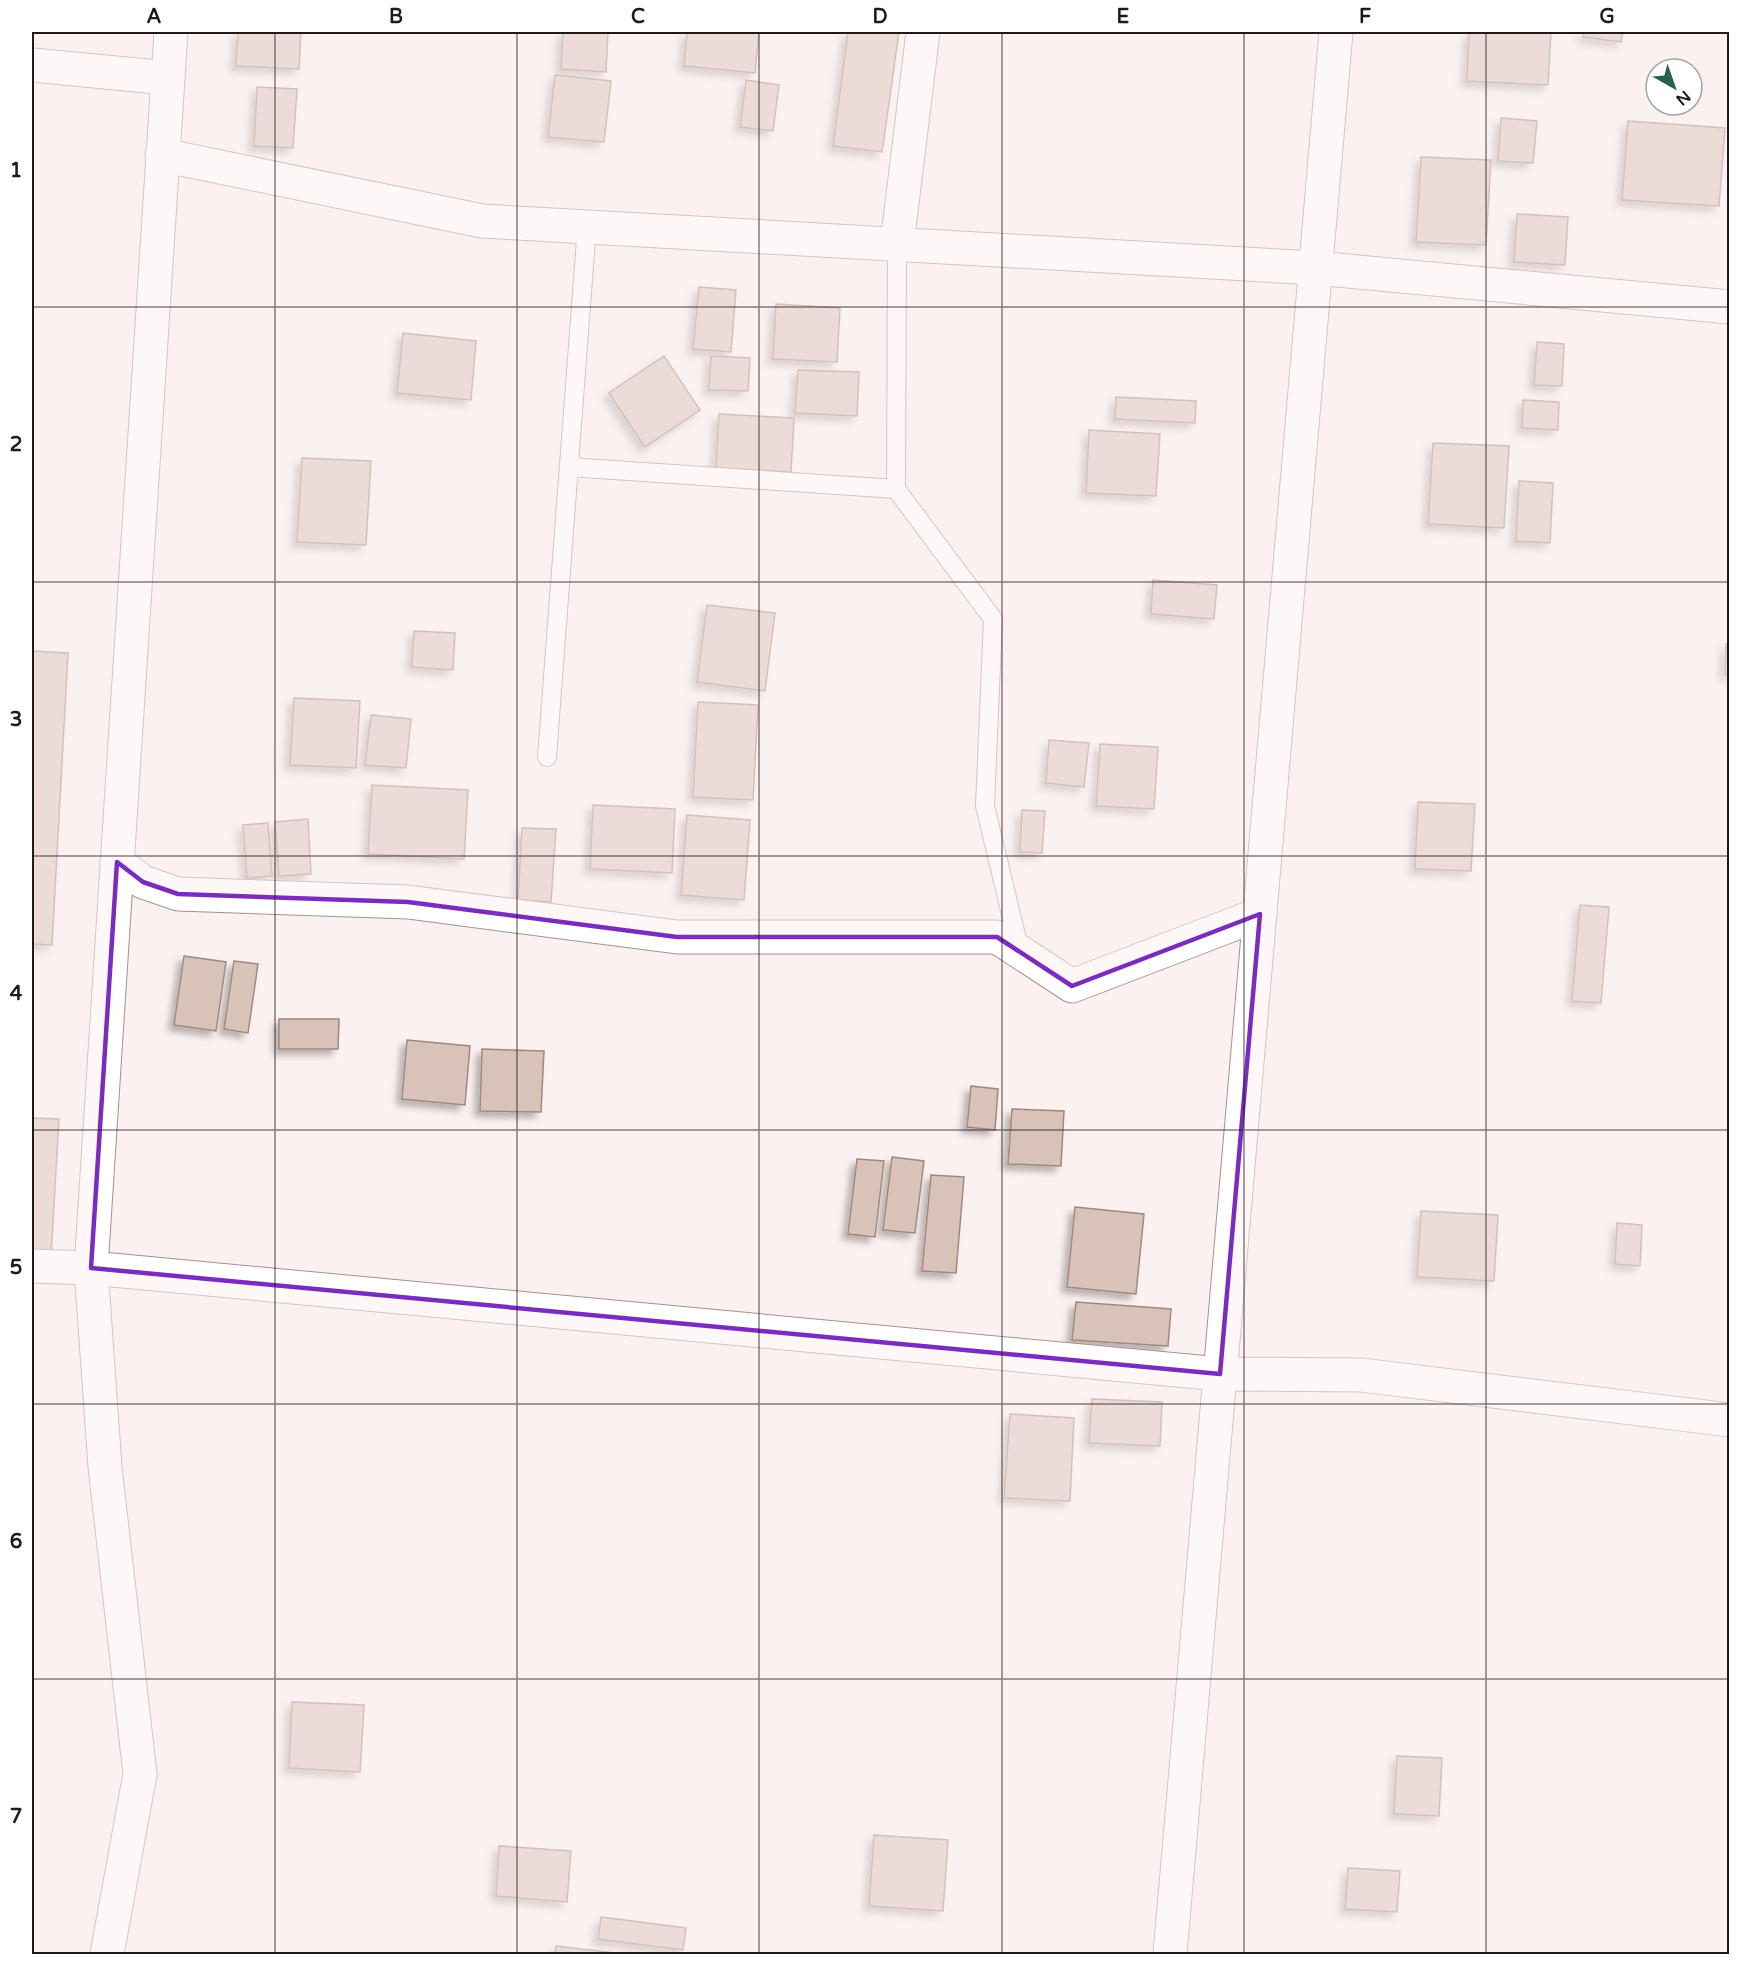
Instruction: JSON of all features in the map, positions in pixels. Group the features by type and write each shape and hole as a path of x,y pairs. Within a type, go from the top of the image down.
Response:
{"street":[{"path":"107,1954 140,1774 105,1467 79,1268 117,862 171,32"},
{"path":"897,244 923,32"},
{"path":"1170,1954 1336,32"},
{"path":"32,65 168,78"},
{"path":"162,155 482,221 1316,268 1730,307"},
{"path":"117,862 143,882 178,894 408,902 677,938 997,937 1072,986 1260,914"},
{"path":"32,1266 79,1268 1220,1374 1361,1375 1730,1420"},
{"path":"32,1285 79,1268"}],"lane":[{"path":"547,757 587,226"},
{"path":"897,244 896,489 993,619 985,806 1020,952"},
{"path":"569,467 896,489"}],"highlighted area":[{"path":"117,862 143,882 178,894 408,902 677,937 997,937 1072,986 1260,914 1220,1374 91,1268"}],"building":[{"path":"238,32 301,32 299,69 236,66"},
{"path":"563,32 608,32 606,72 561,69"},
{"path":"687,32 759,32 755,73 684,66"},
{"path":"848,32 899,32 882,152 833,146"},
{"path":"1469,32 1551,32 1548,85 1467,81"},
{"path":"1584,32 1623,32 1621,42 1583,37"},
{"path":"555,75 611,81 604,142 548,137"},
{"path":"746,80 779,85 773,131 740,127"},
{"path":"257,87 297,89 293,148 254,146"},
{"path":"1501,118 1537,121 1533,163 1498,161"},
{"path":"1628,121 1725,128 1719,206 1622,200"},
{"path":"1421,157 1491,160 1486,245 1416,242"},
{"path":"1517,214 1568,217 1565,265 1514,262"},
{"path":"699,287 736,290 731,352 693,349"},
{"path":"776,304 840,308 837,362 773,359"},
{"path":"403,333 476,341 471,400 397,393"},
{"path":"1537,342 1564,344 1562,386 1534,385"},
{"path":"664,356 700,410 645,447 609,393"},
{"path":"711,356 750,358 748,391 709,390"},
{"path":"798,370 859,372 857,416 795,413"},
{"path":"1116,397 1196,401 1195,423 1115,419"},
{"path":"1523,400 1559,402 1558,430 1522,428"},
{"path":"719,414 794,418 791,472 716,468"},
{"path":"1089,430 1160,434 1156,496 1086,493"},
{"path":"1433,443 1509,446 1504,528 1428,524"},
{"path":"302,458 371,461 366,545 297,542"},
{"path":"1519,481 1553,483 1550,543 1516,541"},
{"path":"1153,580 1217,585 1214,619 1151,614"},
{"path":"707,605 775,613 765,691 697,682"},
{"path":"414,631 455,633 453,670 412,667"},
{"path":"1726,644 1730,644 1730,676 1725,675"},
{"path":"32,651 68,653 52,945 32,944"},
{"path":"294,698 360,701 356,768 290,765"},
{"path":"698,702 758,705 753,800 693,797"},
{"path":"371,715 411,719 406,768 365,765"},
{"path":"1049,740 1089,743 1084,787 1046,783"},
{"path":"1100,744 1158,747 1154,809 1096,806"},
{"path":"372,785 468,790 464,859 368,854"},
{"path":"1418,802 1475,804 1471,871 1415,869"},
{"path":"593,805 675,809 672,873 590,869"},
{"path":"1022,810 1045,811 1042,853 1020,852"},
{"path":"687,815 750,820 744,900 681,895"},
{"path":"308,819 311,874 279,876 275,822"},
{"path":"268,823 272,876 247,878 243,825"},
{"path":"522,828 556,829 551,902 518,900"},
{"path":"1580,905 1609,907 1601,1003 1572,1001"},
{"path":"184,956 226,962 216,1031 174,1025"},
{"path":"234,961 258,964 248,1033 224,1029"},
{"path":"279,1019 339,1019 338,1049 279,1049"},
{"path":"407,1040 470,1046 465,1105 402,1099"},
{"path":"482,1049 544,1051 541,1112 480,1111"},
{"path":"971,1086 998,1089 995,1130 967,1127"},
{"path":"1012,1109 1064,1111 1061,1166 1008,1164"},
{"path":"32,1118 59,1119 51,1256 32,1255"},
{"path":"892,1157 924,1161 915,1233 883,1230"},
{"path":"857,1159 884,1161 875,1237 848,1234"},
{"path":"931,1175 964,1177 956,1273 922,1271"},
{"path":"1075,1207 1144,1214 1136,1294 1067,1287"},
{"path":"1421,1211 1498,1215 1494,1281 1417,1277"},
{"path":"1617,1223 1642,1225 1640,1266 1615,1264"},
{"path":"1076,1302 1171,1309 1168,1346 1072,1340"},
{"path":"1092,1399 1162,1402 1160,1446 1089,1443"},
{"path":"1010,1414 1074,1418 1070,1501 1004,1498"},
{"path":"292,1702 364,1705 360,1772 289,1768"},
{"path":"1397,1756 1442,1758 1439,1816 1394,1814"},
{"path":"874,1835 948,1840 943,1911 869,1906"},
{"path":"499,1846 571,1851 567,1902 496,1896"},
{"path":"1348,1868 1400,1871 1397,1912 1345,1909"},
{"path":"601,1917 686,1928 683,1950 598,1939"},
{"path":"556,1946 625,1954 555,1954"}]}
